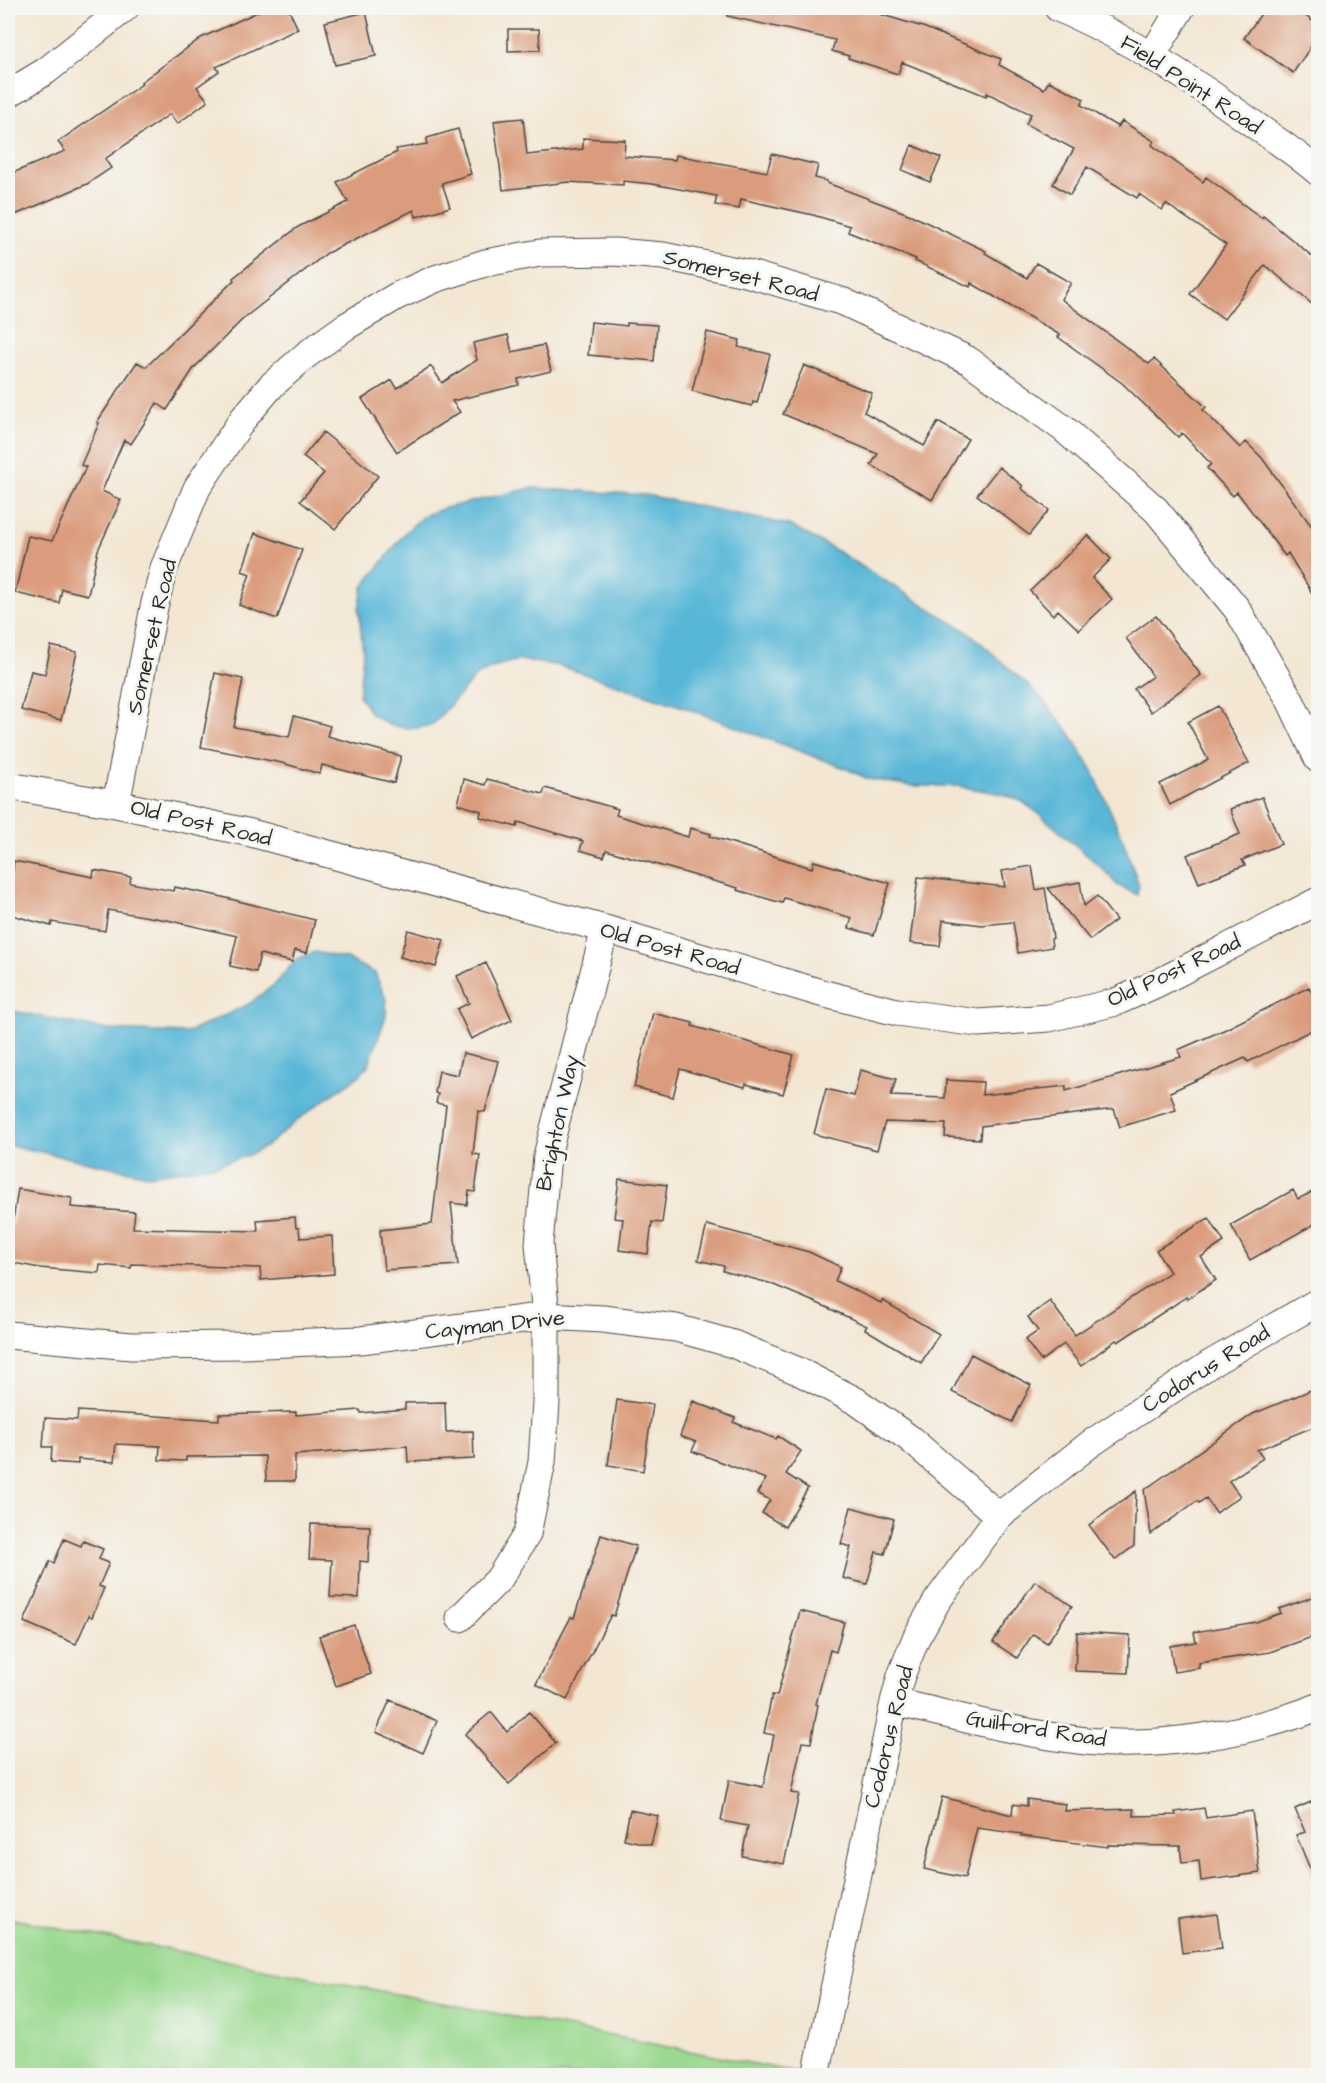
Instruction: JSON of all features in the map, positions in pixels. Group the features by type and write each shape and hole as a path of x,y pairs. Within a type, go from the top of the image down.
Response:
{"street":[{"path":"8,94 45,71 125,8"},
{"name":"Field Point Road","path":"1058,8 1079,17 1151,57 1232,108 1318,172"},
{"path":"1151,57 1181,8"},
{"name":"Somerset Road","path":"116,804 154,607 164,568 197,488 243,418 271,386 306,355 345,327 397,296 435,279 475,266 540,253 615,252 663,256 746,273 844,302 968,360 1064,429 1156,510 1237,609 1290,700 1318,759"},
{"name":"Old Post Road","path":"8,786 116,804 251,833 604,929 821,993 897,1012 978,1023 1049,1018 1116,1002 1318,901"},
{"name":"Brighton Way","path":"460,1618 499,1579 527,1534 542,1462 546,1402 546,1316 539,1244 547,1156 604,929"},
{"name":"Codorus Road","path":"816,2076 894,1702 901,1676 916,1638 937,1601 999,1516 1090,1444 1210,1364 1318,1302"},
{"name":"Cayman Drive","path":"8,1335 132,1346 243,1345 362,1340 546,1316 603,1319 676,1328 734,1344 798,1371 856,1401 909,1438 999,1516"},
{"name":"Guilford Road","path":"894,1702 1044,1735 1088,1742 1149,1743 1247,1730 1318,1707"}],"green space":[{"path":"8,1918 801,2073 801,2075 8,2075"}],"water":[{"path":"531,488 646,495 789,525 832,548 971,634 1040,696 1068,731 1092,769 1121,835 1139,885 1137,895 1117,885 1103,869 1021,801 1003,794 957,786 912,786 868,779 686,708 560,666 518,660 496,666 477,675 432,725 411,729 389,725 371,714 359,695 363,653 359,609 363,587 406,532 423,516 445,508"},
{"path":"315,952 347,959 375,973 386,1000 386,1016 369,1064 360,1075 304,1115 265,1147 249,1155 217,1165 148,1175 8,1145 8,1010 108,1030 187,1033 249,1004 276,983 297,959"}],"building":[{"path":"266,8 288,8 298,29 216,67 219,71 197,87 208,101 177,124 170,114 105,159 111,168 87,184 8,218 8,175 65,151 58,142 142,84 141,82 201,38"},
{"path":"728,8 859,8 923,27 1001,59 999,65 1044,89 1049,81 1084,99 1081,105 1118,127 1122,121 1154,141 1152,145 1203,182 1206,177 1262,218 1263,216 1318,261 1318,309 1265,265 1224,319 1190,294 1226,245 1166,204 1162,210 1139,194 1137,198 1087,167 1070,195 1053,184 1074,149 1026,124 1031,114 987,93 986,96 902,62 898,74 848,58 849,56 832,51 835,40 727,16"},
{"path":"1265,8 1294,8 1318,25 1318,36 1293,73 1244,38"},
{"path":"366,12 376,56 335,65 325,22"},
{"path":"508,29 539,29 540,50 508,51"},
{"path":"523,118 527,155 583,149 583,138 625,140 624,156 675,160 676,155 767,172 772,154 818,165 815,178 911,215 986,251 985,253 1027,278 1036,263 1071,283 1061,299 1149,364 1154,359 1206,407 1203,410 1240,448 1246,442 1262,458 1318,535 1318,603 1288,553 1285,556 1237,492 1233,496 1207,468 1211,464 1182,433 1178,437 1122,383 1058,337 1060,335 971,283 970,287 915,261 916,259 848,232 850,226 813,215 741,199 739,209 715,205 717,196 623,181 623,185 568,182 503,190 494,121"},
{"path":"458,129 471,174 442,183 450,207 416,217 414,210 327,253 244,318 194,368 167,410 157,403 131,444 124,440 102,491 121,500 98,550 88,595 62,589 59,603 15,593 28,536 52,541 86,467 81,465 99,423 97,422 137,362 146,367 234,280 233,278 298,227 348,202 337,182 397,152 396,149 427,144 427,138"},
{"path":"912,145 941,158 930,182 902,170"},
{"path":"591,322 627,326 627,323 657,325 654,361 588,355"},
{"path":"707,332 740,340 738,347 770,354 757,403 753,402 752,406 692,391"},
{"path":"508,335 512,352 544,345 551,371 518,379 519,385 452,401 460,412 397,452 362,399 392,380 397,388 431,366 442,383 477,360 473,343"},
{"path":"804,365 872,393 864,412 924,446 938,422 968,439 932,500 871,465 878,454 783,414"},
{"path":"323,432 378,476 335,529 300,501 324,473 303,457"},
{"path":"999,467 1049,510 1029,535 977,495"},
{"path":"255,533 302,550 277,619 239,605 250,574 242,571"},
{"path":"1088,535 1111,559 1092,578 1112,599 1079,630 1058,610 1053,615 1030,591"},
{"path":"1156,616 1201,675 1151,712 1134,689 1153,676 1126,638"},
{"path":"51,646 77,652 61,720 21,710 31,671 45,674"},
{"path":"215,673 243,679 234,727 289,737 294,716 330,726 327,736 401,756 394,783 322,765 320,774 282,763 201,747"},
{"path":"1218,706 1249,763 1170,805 1160,784 1208,760 1188,722"},
{"path":"464,779 485,785 487,779 543,794 545,788 618,809 616,815 688,837 690,828 812,868 814,861 890,883 874,935 849,928 852,918 784,898 782,903 606,850 604,857 580,850 583,841 518,822 517,827 480,817 481,811 458,804"},
{"path":"1262,797 1281,844 1242,860 1245,865 1199,883 1187,855 1240,834 1230,809"},
{"path":"14,861 93,877 94,870 131,877 130,883 173,891 174,887 214,895 315,920 307,953 295,950 292,962 260,954 256,972 230,966 237,936 167,920 108,910 105,931 52,922 51,926 8,914 8,869 13,870"},
{"path":"1032,866 1036,890 1045,888 1053,938 1051,939 1052,947 1018,953 1013,922 982,925 943,920 940,946 910,943 918,877 1005,887 1002,871"},
{"path":"1080,882 1084,906 1097,896 1116,920 1090,940 1048,888"},
{"path":"408,930 444,940 436,967 400,957"},
{"path":"486,963 512,1020 471,1039 457,1009 469,1003 457,976"},
{"path":"1309,987 1318,1006 1318,1027 1248,1062 1245,1058 1170,1092 1176,1110 1120,1127 1114,1109 981,1126 980,1139 945,1137 946,1124 885,1122 877,1150 814,1134 826,1089 854,1096 860,1070 896,1079 891,1096 945,1098 946,1080 983,1082 982,1095 1066,1086 1066,1091 1181,1057 1178,1050 1226,1029"},
{"path":"653,1013 693,1023 692,1026 794,1055 783,1094 746,1084 745,1087 680,1069 673,1097 634,1087"},
{"path":"463,1053 498,1061 485,1112 478,1111 473,1154 480,1155 475,1192 469,1191 467,1205 451,1203 458,1265 384,1270 380,1230 432,1224 446,1105 436,1103 438,1094 435,1093 439,1071 458,1075"},
{"path":"619,1179 667,1185 662,1223 652,1222 648,1254 619,1250 623,1219 614,1218"},
{"path":"18,1189 72,1198 71,1207 135,1212 133,1228 258,1231 257,1220 295,1217 300,1238 332,1236 334,1274 261,1280 260,1268 132,1264 131,1268 100,1265 99,1273 40,1268 8,1262 8,1226 12,1227"},
{"path":"1318,1189 1318,1222 1250,1260 1231,1225 1293,1190 1298,1199"},
{"path":"1209,1218 1224,1242 1201,1257 1216,1280 1118,1342 1116,1340 1081,1366 1064,1344 1041,1361 1025,1340 1038,1331 1028,1317 1050,1301 1075,1335 1170,1272 1156,1250"},
{"path":"707,1225 809,1252 841,1267 835,1281 881,1303 882,1300 939,1334 921,1363 865,1329 867,1326 824,1306 769,1283 723,1271 724,1266 698,1260"},
{"path":"971,1354 1031,1385 1012,1422 952,1392"},
{"path":"1318,1387 1318,1425 1257,1450 1263,1458 1229,1481 1240,1496 1216,1513 1206,1498 1199,1503 1197,1501 1151,1534 1144,1490 1253,1414"},
{"path":"617,1400 653,1405 643,1471 608,1465"},
{"path":"693,1401 735,1418 733,1422 776,1439 778,1436 801,1451 786,1474 808,1488 785,1527 762,1513 770,1500 757,1493 766,1479 692,1451 696,1442 680,1436"},
{"path":"445,1402 446,1432 473,1431 474,1459 408,1462 407,1446 295,1455 295,1481 266,1481 265,1456 186,1457 186,1461 159,1460 160,1446 116,1444 114,1462 78,1459 78,1464 51,1462 52,1447 43,1447 45,1418 77,1420 78,1411 219,1420 219,1414 296,1412 296,1415 360,1410 361,1413 405,1409 405,1403"},
{"path":"1136,1491 1134,1546 1115,1560 1089,1525"},
{"path":"851,1507 894,1519 885,1554 876,1552 867,1584 843,1578 851,1547 841,1544"},
{"path":"311,1524 370,1526 368,1562 360,1561 359,1598 330,1597 332,1560 309,1559"},
{"path":"601,1535 636,1546 614,1616 611,1615 567,1700 536,1684 571,1617 574,1618"},
{"path":"64,1539 81,1546 83,1541 103,1549 99,1559 109,1563 99,1586 104,1588 92,1617 89,1615 76,1644 24,1622 50,1561 54,1563"},
{"path":"1035,1581 1072,1606 1047,1643 1033,1634 1017,1658 993,1642"},
{"path":"1318,1595 1318,1635 1270,1652 1199,1663 1199,1668 1174,1672 1170,1646 1196,1642 1194,1632 1256,1622 1281,1613 1279,1609"},
{"path":"800,1611 844,1622 836,1652 830,1650 816,1704 818,1705 811,1743 802,1742 791,1793 799,1794 784,1864 742,1856 748,1826 721,1821 729,1780 763,1787 774,1735 764,1733 772,1695 777,1696"},
{"path":"354,1625 371,1674 336,1686 319,1636"},
{"path":"1077,1632 1130,1635 1128,1673 1075,1671"},
{"path":"390,1700 437,1721 423,1753 376,1732"},
{"path":"491,1712 507,1732 529,1712 556,1743 509,1784 465,1734"},
{"path":"942,1797 1012,1815 1013,1804 1027,1806 1027,1799 1065,1804 1064,1811 1134,1809 1134,1816 1176,1815 1175,1812 1204,1808 1206,1818 1252,1811 1260,1873 1201,1881 1199,1861 1182,1863 1180,1846 1108,1845 1108,1847 977,1828 965,1878 924,1869"},
{"path":"1318,1799 1318,1888 1296,1835 1305,1832 1295,1809"},
{"path":"630,1810 658,1816 651,1845 624,1839"},
{"path":"1217,1914 1222,1948 1182,1953 1178,1919"}]}
